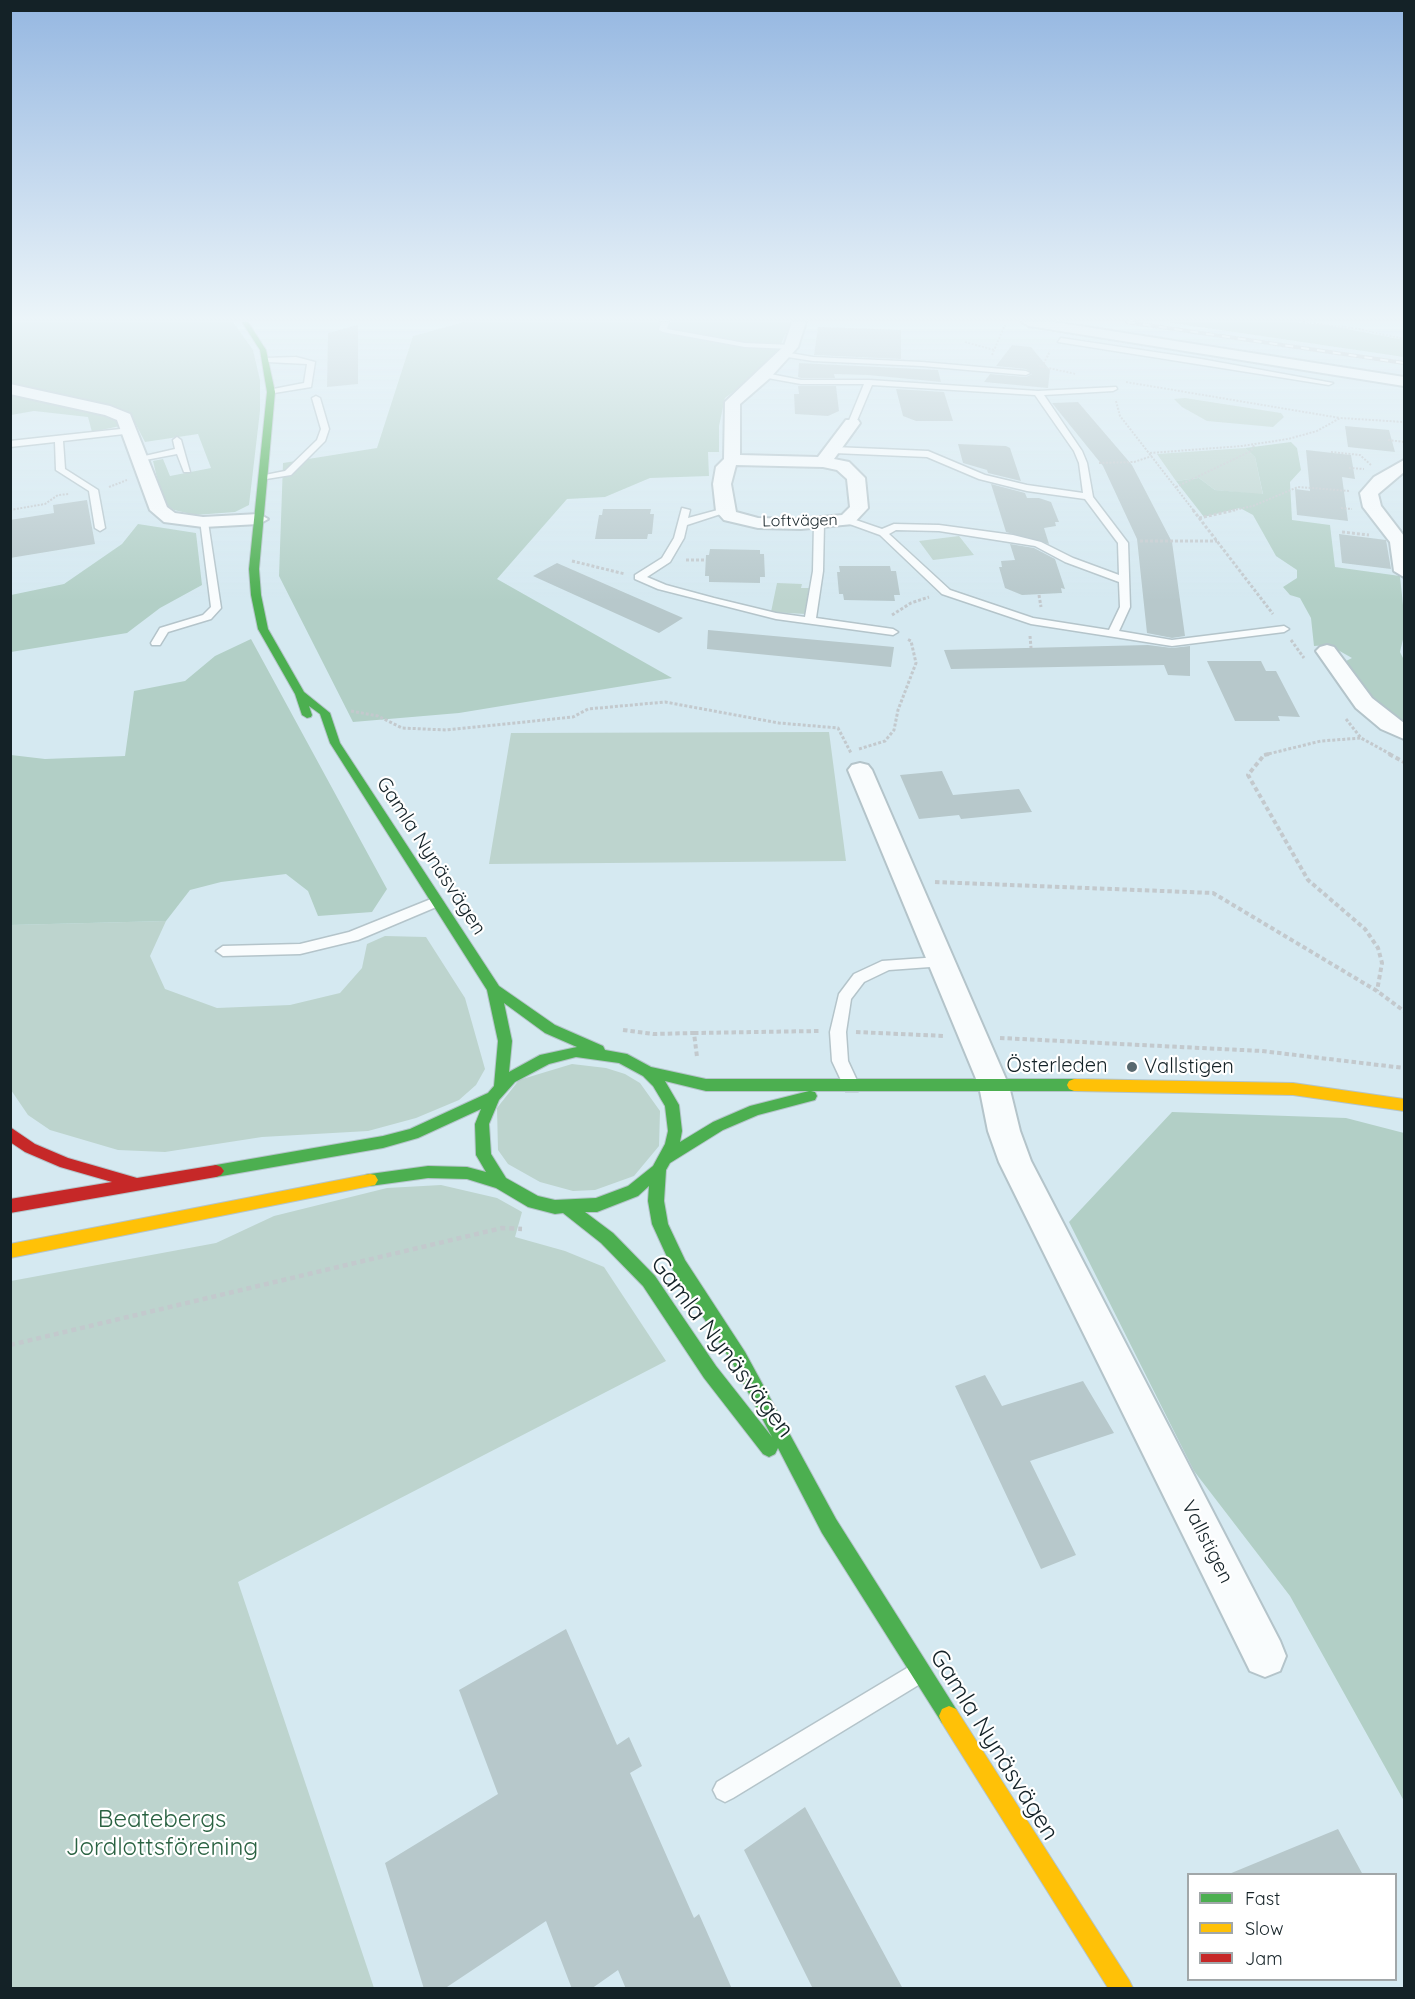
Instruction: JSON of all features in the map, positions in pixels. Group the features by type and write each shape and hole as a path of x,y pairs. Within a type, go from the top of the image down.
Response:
{"main road":[{"name":"Gamla Nynäsvägen","path":"269,415 254,569 263,628 300,694 325,713 335,743 494,990 506,1041 497,1092"},
{"name":"Gamla Nynäsvägen","path":"494,990 550,1029 608,1054"},
{"path":"10,1206 383,1142 413,1134 497,1092 521,1070 545,1059 576,1052 608,1054 648,1072 666,1093 675,1118 674,1138 658,1170 633,1191 618,1199 597,1205 567,1207 534,1202 516,1194 501,1183 491,1169 481,1140 482,1124 497,1092"},
{"name":"Österleden","path":"648,1072 706,1085 788,1083 852,1087 1293,1089 1404,1105"},
{"name":"Österleden","path":"666,1158 702,1134 755,1110 852,1087"},
{"path":"10,1133 30,1148 65,1163 141,1184"},
{"name":"Gamla Nynäsvägen","path":"658,1170 656,1201 663,1236 739,1358 829,1526 1121,1989"},
{"path":"10,1251 390,1176 428,1172 467,1173 501,1183"},
{"name":"Gamla Nynäsvägen","path":"567,1207 607,1238 649,1281 710,1372 829,1526"}],"street":[{"path":"120,415 124,417 130,431 159,510 170,518 203,522 259,519"},
{"path":"725,512 722,484 725,468 732,460 731,415"},
{"path":"828,456 852,423"},
{"name":"Loftvägen","path":"725,512 730,516 750,522 819,523 847,520 859,508 856,478 828,456 732,460"},
{"path":"1404,465 1380,481 1369,493 1372,507 1399,541 1404,571"},
{"path":"1327,651 1364,704 1389,724 1404,732"},
{"name":"Vallstigen","path":"855,761 971,1037 994,1086 1004,1131 1015,1162 1265,1656"}],"lane":[{"path":"263,478 288,473 321,441 325,429 321,415"},
{"path":"852,423 855,415"},
{"path":"1053,415 1078,451 1083,463 1089,497 1123,543 1125,607 1112,634"},
{"path":"10,444 130,431"},
{"path":"59,439 61,470 93,490 100,528"},
{"path":"177,440 187,470"},
{"path":"140,458 180,451"},
{"path":"828,456 928,454 982,477 1027,488 1089,497"},
{"path":"639,577 666,560 679,538 685,510"},
{"path":"682,523 725,512"},
{"path":"847,520 883,533 946,592 1031,621 1172,644 1284,629"},
{"path":"156,643 164,630 207,617 216,608 203,522"},
{"path":"810,621 818,571 819,523"},
{"path":"883,533 894,527 939,528 1013,538 1038,544 1069,560 1125,581"},
{"path":"639,577 662,587 712,602 810,621 892,632"},
{"path":"223,951 300,949 342,939 436,902"},
{"path":"852,1087 840,1061 838,1032 844,998 859,978 887,965 939,962"},
{"path":"725,1790 920,1672"}],"path":[{"path":"1120,415 1284,629 1309,666"},
{"path":"1324,415 1404,422"},
{"path":"1083,463 1119,464 1150,454 1288,439 1317,430 1340,418"},
{"path":"1388,440 1404,442"},
{"path":"1176,487 1244,455 1251,451 1255,444"},
{"path":"1331,452 1360,455 1375,471"},
{"path":"1199,518 1253,506 1298,487 1326,489"},
{"path":"1139,541 1217,541"},
{"path":"572,561 639,577"},
{"path":"877,630 891,616 911,603 946,592"},
{"path":"347,711 378,716 402,728 446,730 573,717 588,709 665,702 779,723 838,728 855,761 885,741 894,730 898,710 916,663 911,641 892,632"},
{"path":"1341,712 1361,738 1404,762"},
{"path":"1361,738 1322,741 1264,755 1248,776 1308,880 1365,929 1378,948 1382,963 1377,991"},
{"path":"906,881 1213,893 1377,991 1404,1011"},
{"path":"694,1033 838,1032 1262,1051 1404,1068"},
{"path":"10,1345 502,1228 533,1231"}],"green space":[{"path":"73,415 108,415 115,417 120,426 92,432 88,417"},
{"path":"131,415 259,415 249,505 235,512 195,515 174,510 163,503 153,461 163,459 170,476 211,468 198,434 145,442"},
{"path":"388,415 721,415 719,452 708,452 709,476 650,478 605,497 567,499 497,579 672,678 459,713 353,722 279,576 283,463 377,448"},
{"path":"1197,415 1284,417 1273,427 1207,421"},
{"path":"1291,442 1297,448 1301,470 1290,482 1292,520 1330,525 1335,567 1400,576 1404,615 1404,635 1400,652 1404,660 1404,725 1370,700 1342,663 1352,658 1329,645 1314,646 1311,618 1300,598 1290,595 1283,587 1297,578 1297,570 1276,556 1253,515 1240,508 1204,517 1176,481 1199,478 1215,490 1263,494 1255,457 1245,448"},
{"path":"1245,448 1255,457 1263,495 1215,490 1199,478 1176,481 1157,454"},
{"path":"138,524 196,533 202,585 160,608 127,633 11,652 11,595 64,584 122,544"},
{"path":"959,536 974,555 933,560 919,541"},
{"path":"777,583 802,584 801,588 809,588 805,614 771,612"},
{"path":"251,639 387,889 372,912 318,916 308,891 286,874 221,882 190,890 166,921 11,925 11,755 45,759 125,756 134,691 185,681 215,656"},
{"path":"829,732 846,861 489,864 511,733"},
{"path":"166,921 150,956 165,989 217,1008 290,1005 340,993 362,968 367,944 385,936 426,937 465,998 485,1069 476,1085 459,1100 416,1118 368,1131 262,1137 165,1152 118,1150 50,1130 28,1115 11,1090 10,925"},
{"path":"572,1064 606,1068 625,1074 640,1083 660,1111 659,1146 634,1176 595,1190 573,1191 540,1182 508,1164 498,1150 497,1108 519,1080"},
{"path":"1172,1112 1346,1118 1404,1133 1404,1801 1290,1596 1194,1471 1069,1222"},
{"name":"Beatebergs Jordlottsförening","path":"441,1185 497,1198 522,1212 515,1237 565,1251 604,1267 666,1361 238,1582 374,1988 11,1988 11,1281 216,1243 274,1216 387,1188"}],"building":[{"path":"951,415 953,421 916,421 903,416"},
{"path":"1062,415 1089,415 1132,465 1172,542 1185,636 1172,638 1147,633 1137,539 1103,466"},
{"path":"1345,426 1389,430 1395,452 1348,447"},
{"path":"958,444 1010,448 1021,481 988,473 987,470 963,463"},
{"path":"1306,450 1351,455 1355,479 1342,477 1348,521 1297,515 1295,489 1310,491"},
{"path":"991,484 1025,493 1027,498 1039,498 1051,502 1059,522 1055,522 1056,526 1044,528 1049,544 1006,532"},
{"path":"87,500 95,544 10,558 10,520 54,513 53,505"},
{"path":"603,509 651,509 650,514 654,514 652,534 648,534 647,539 595,539 599,515 602,515"},
{"path":"1339,534 1386,540 1391,569 1342,563"},
{"path":"1010,544 1034,548 1055,559 1065,589 1061,588 1062,593 1022,595 1005,588 999,567 1002,567 1001,561 1015,560"},
{"path":"710,549 760,550 760,554 764,554 765,577 760,577 760,583 709,582 709,576 705,576 706,555 709,555"},
{"path":"557,563 683,618 659,633 533,576"},
{"path":"839,566 890,566 891,571 896,571 900,595 894,595 895,601 844,600 843,594 839,594 837,572 840,572"},
{"path":"708,630 894,647 891,667 707,649"},
{"path":"1148,645 1172,648 1190,646 1190,676 1168,675 1164,665 951,669 944,650"},
{"path":"1207,661 1261,661 1266,671 1276,671 1300,717 1278,716 1280,721 1235,721"},
{"path":"942,771 953,795 1019,789 1032,812 961,819 959,815 919,819 900,775"},
{"path":"985,1375 1002,1406 1083,1381 1114,1433 1030,1461 1076,1555 1041,1569 955,1386"},
{"path":"566,1629 617,1745 629,1737 642,1766 630,1773 694,1918 699,1914 732,1989 626,1989 618,1970 591,1989 572,1989 546,1921 444,1989 424,1989 385,1863 498,1794 459,1690"},
{"path":"805,1807 903,1989 813,1989 744,1850"},
{"path":"1338,1829 1362,1873 1231,1873"}],"traffic: fast":[{"path":"269,415 254,569 256,595 263,629 300,694 307,715"},
{"path":"300,694 325,713 335,743 494,989 505,1041 501,1087"},
{"path":"494,989 550,1029 598,1050"},
{"path":"576,1052 622,1058 648,1072 658,1082 672,1105 675,1131 672,1145 658,1170 633,1191 597,1205 555,1207 534,1202 501,1183 484,1155 482,1124 493,1097 510,1078 545,1059 576,1052"},
{"path":"648,1072 706,1085 1074,1085"},
{"path":"666,1158 718,1126 755,1110 810,1096"},
{"path":"216,1171 383,1142 413,1134 493,1097"},
{"path":"658,1170 656,1201 660,1224 679,1265 739,1358 829,1526 949,1716"},
{"path":"370,1180 428,1172 467,1173 501,1183"},
{"path":"567,1207 607,1238 649,1281 710,1372 769,1448"}],"traffic: slow":[{"path":"1074,1085 1293,1089 1404,1105"},
{"path":"10,1251 370,1180"},
{"path":"949,1716 1121,1988"}],"traffic: jam":[{"path":"10,1133 30,1148 65,1163 131,1181"},
{"path":"10,1206 216,1171"}],"place":[{"name":"Vallstigen","path":"1132,1067"}]}
